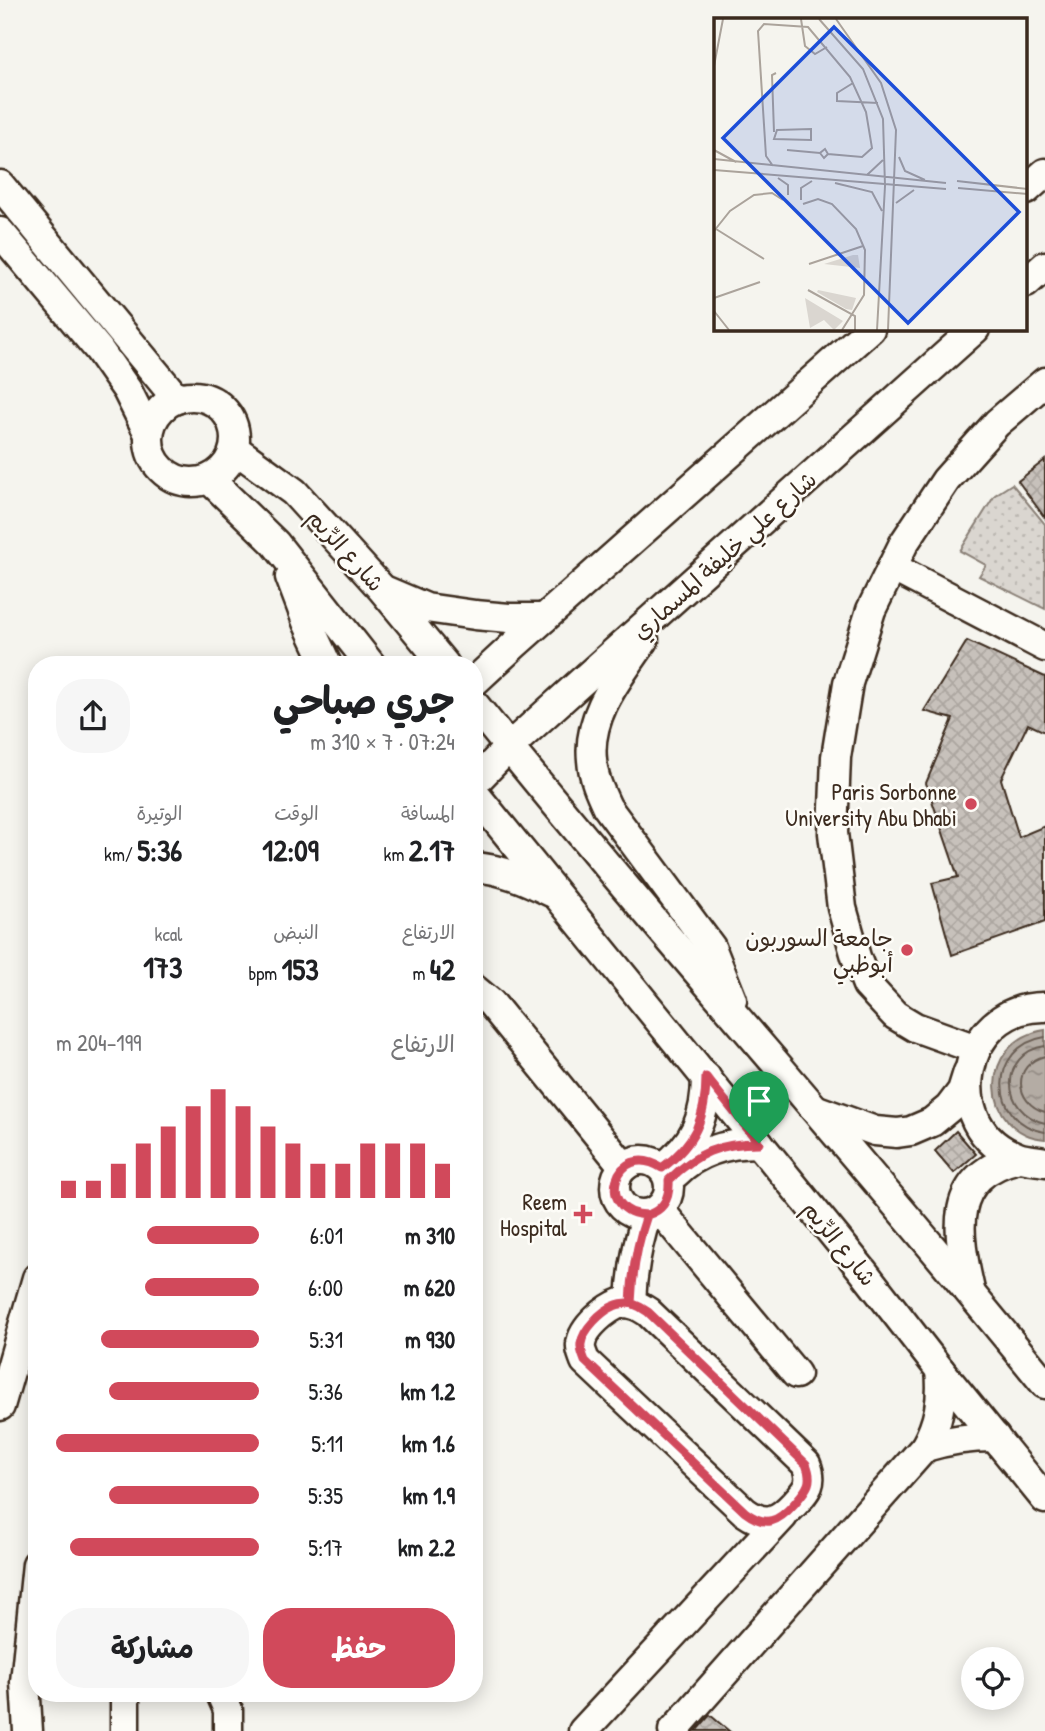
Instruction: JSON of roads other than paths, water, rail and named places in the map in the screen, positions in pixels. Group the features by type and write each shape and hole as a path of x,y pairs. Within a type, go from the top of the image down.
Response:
{"street":[{"path":"1028,188 1045,173"},
{"path":"0,185 177,399"},
{"path":"0,232 107,359 127,390 149,434"},
{"path":"1028,281 1045,266"},
{"path":"483,674 868,331"},
{"name":"شارع علي خليفة المسماري","path":"483,774 509,747 973,331"},
{"path":"972,1059 895,1015 867,985 842,908 833,833 836,757 848,683 871,610 904,543 946,480 996,423 1045,382"},
{"path":"192,396 208,399 221,407 231,419 235,434 234,449 229,462 209,479 180,481 166,474 156,463 150,449 149,434 155,416 177,399 192,396"},
{"name":"شارع الرِّيم","path":"234,449 294,492 382,589 438,656"},
{"path":"209,479 275,543 364,656"},
{"path":"275,543 323,656"},
{"path":"892,567 1045,647"},
{"path":"382,589 426,608 509,618 544,618"},
{"path":"666,607 603,701 593,730 592,759 597,784 607,807 711,947 743,1025"},
{"path":"483,715 1045,1384"},
{"name":"شارع الرِّيم","path":"483,804 1045,1499"},
{"path":"483,868 523,878 559,897"},
{"path":"483,996 624,1167"},
{"path":"815,1110 875,1131 911,1131 932,1122 949,1108 962,1091 972,1059 986,1033 1000,1020 1017,1011 1045,1007"},
{"path":"972,1059 967,1087 970,1106 977,1123 988,1138 1003,1150 1032,1160"},
{"path":"665,1174 693,1136 702,1118 706,1077"},
{"path":"665,1174 723,1146 759,1143"},
{"path":"971,1293 959,1228 964,1202 973,1185 986,1172 1002,1162 1032,1160"},
{"path":"631,1303 638,1244 653,1212 666,1201 670,1191 665,1174 653,1162 632,1161 618,1175 615,1194 627,1211 636,1214 653,1212"},
{"path":"653,1212 796,1374"},
{"path":"583,1731 783,1516 807,1488 810,1480 806,1464 648,1312 631,1303 621,1303 604,1312 584,1335 581,1353 585,1361 745,1512 763,1521 783,1516"},
{"path":"0,1406 28,1309"},
{"path":"673,1731 925,1447 934,1431 940,1410 940,1370"},
{"path":"925,1447 969,1437 995,1437"},
{"path":"28,1652 25,1682 28,1731"},
{"path":"125,1702 125,1731"},
{"path":"226,1702 228,1731"}],"water":[{"path":"1045,1030 1045,1139 1024,1133 1008,1121 999,1105 995,1087 998,1068 1007,1051 1023,1038"}],"place":[{"name":"Paris Sorbonne University Abu Dhabi","path":"971,804"},
{"name":"جامعة السوربون أبوظبي","path":"907,950"},
{"name":"Reem Hospital","path":"583,1214"}]}
